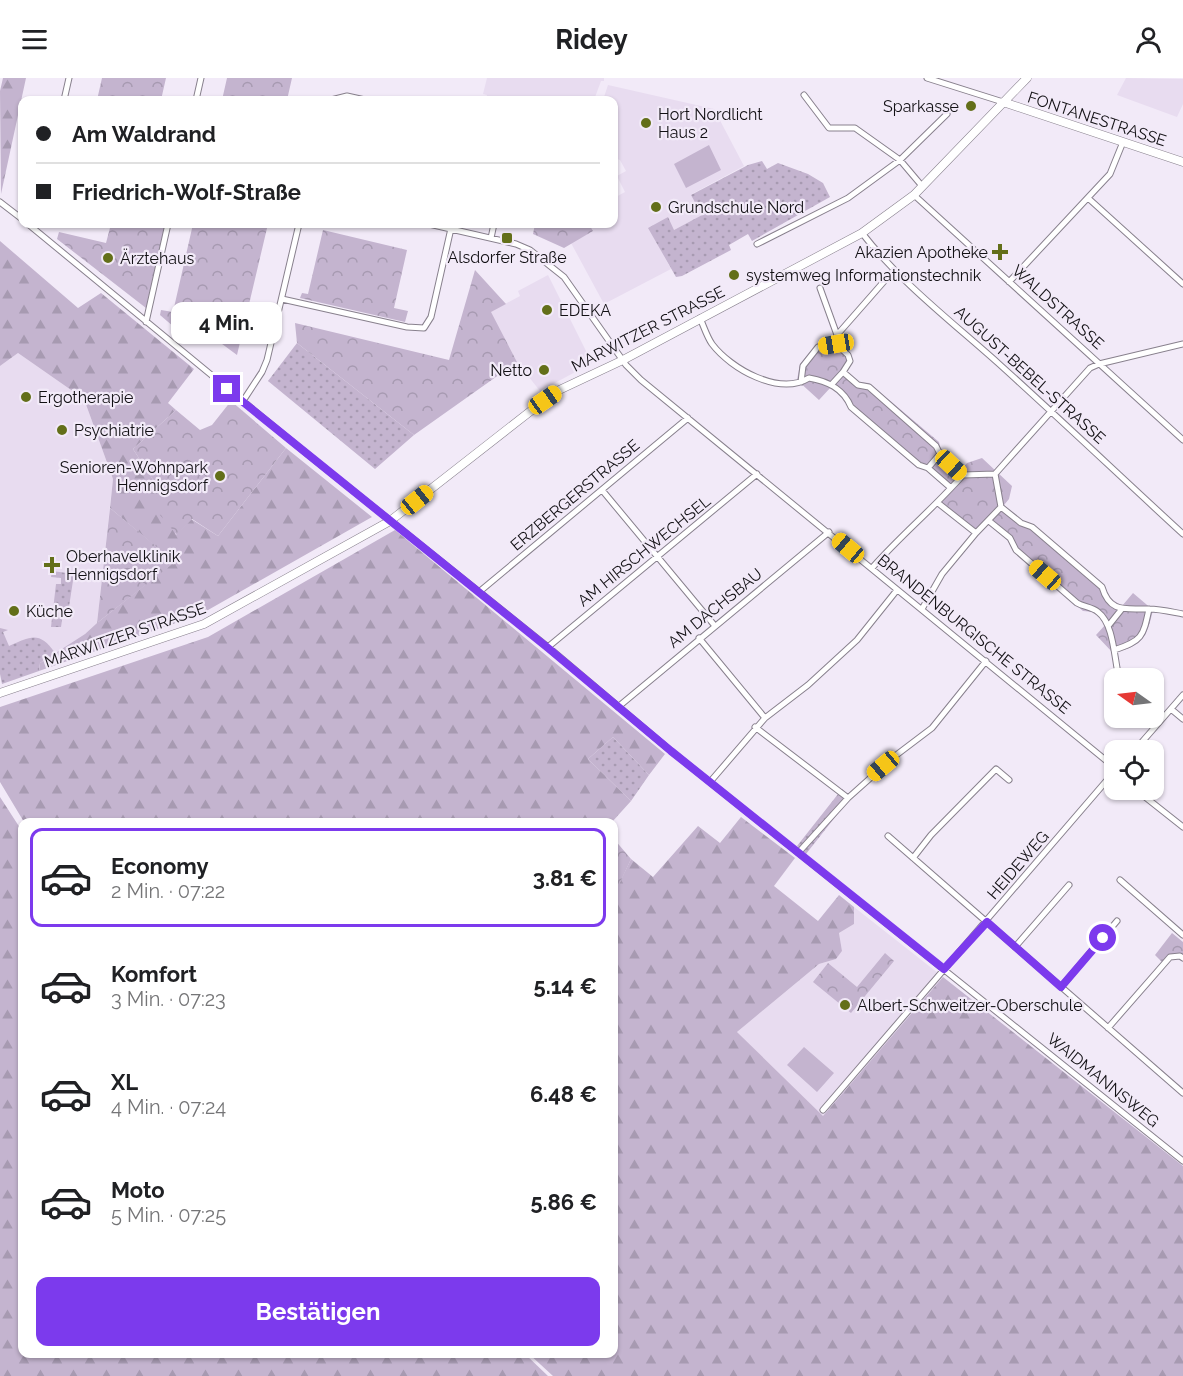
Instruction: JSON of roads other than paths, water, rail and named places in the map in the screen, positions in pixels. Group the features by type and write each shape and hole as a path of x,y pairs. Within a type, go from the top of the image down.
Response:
{"main road":[{"name":"MARWITZER STRASSE","path":"0,693 204,624 390,521 555,392 622,360 862,233 914,195 1027,78"},
{"name":"FONTANESTRASSE","path":"1003,102 1183,162"}],"street":[{"path":"65,96 69,78"},
{"path":"197,96 201,78"},
{"path":"927,78 1003,102"},
{"path":"804,95 829,128 855,128 900,160 922,186"},
{"path":"757,244 848,198 900,160 947,114"},
{"path":"1010,282 1110,174 1122,142"},
{"name":"WALDSTRASSE","path":"914,195 1183,440"},
{"path":"1088,198 1183,284"},
{"path":"0,202 18,216"},
{"name":"WAIDMANNSWEG","path":"37,228 146,322 710,782 1183,1161"},
{"path":"146,322 167,228"},
{"path":"243,401 265,366 298,228"},
{"path":"282,299 407,327 424,328 431,317 452,228"},
{"name":"BRANDENBURGISCHE STRASSE","path":"458,228 530,250 564,277 622,360 641,380 1104,759"},
{"path":"491,238 493,228"},
{"name":"AUGUST-BEBEL-STRASSE","path":"862,233 894,270 1052,411 1183,534"},
{"path":"837,335 894,270"},
{"path":"820,288 837,335 836,344"},
{"path":"700,318 711,343 745,373 769,380 801,382 808,378 824,380 832,384 847,398 851,406 919,465 928,468 951,488"},
{"path":"801,382 803,366 818,347 836,344"},
{"path":"832,384 850,361 848,355 836,344"},
{"path":"872,568 903,533 939,503 963,476 994,474 1090,368 1183,344"},
{"path":"843,372 858,385 868,387 936,446 940,454 963,476"},
{"name":"ERZBERGERSTRASSE","path":"479,592 688,418"},
{"path":"928,468 940,454"},
{"name":"AM HIRSCHWECHSEL","path":"548,648 757,474"},
{"path":"994,474 1001,507 1021,523 1032,527 1094,579 1102,587 1105,597 1121,610 1149,609 1183,614"},
{"path":"602,490 715,626"},
{"path":"939,503 976,533"},
{"path":"922,609 942,574 1001,507"},
{"path":"989,520 1010,538 1016,550 1068,595 1085,608 1095,610 1107,619 1117,668"},
{"name":"AM DACHSBAU","path":"618,706 829,532"},
{"path":"710,782 765,718 843,655 897,590"},
{"path":"1114,650 1134,644 1145,631 1149,609"},
{"path":"1109,625 1121,610"},
{"path":"699,638 765,718"},
{"path":"798,853 848,798 895,756 932,728 986,662"},
{"path":"1164,716 1183,695"},
{"path":"1171,709 1183,719"},
{"path":"755,728 848,798"},
{"path":"1143,740 1154,728"},
{"path":"913,858 993,766 1009,780"},
{"name":"HEIDEWEG","path":"823,1110 1104,784"},
{"path":"1149,800 1183,827"},
{"path":"888,837 1183,1093"},
{"path":"1120,880 1183,935"},
{"path":"1015,947 1069,885"},
{"path":"1061,987 1117,921"},
{"path":"1108,1028 1170,957 1183,958"}],"place":[{"name":"Sparkasse","path":"971,106"},
{"name":"Hort Nordlicht Haus 2","path":"646,123"},
{"name":"Grundschule Nord","path":"656,207"},
{"name":"Alsdorfer Straße","path":"507,238"},
{"name":"Akazien Apotheke","path":"1000,252"},
{"name":"Ärztehaus","path":"108,258"},
{"name":"systemweg Informationstechnik","path":"734,275"},
{"name":"EDEKA","path":"547,310"},
{"name":"Netto","path":"544,370"},
{"name":"Ergotherapie","path":"26,397"},
{"name":"Psychiatrie","path":"62,430"},
{"name":"Senioren-Wohnpark Hennigsdorf","path":"220,476"},
{"name":"Oberhavelklinik Hennigsdorf","path":"52,565"},
{"name":"Küche","path":"14,611"},
{"name":"Albert-Schweitzer-Oberschule","path":"845,1005"}]}
